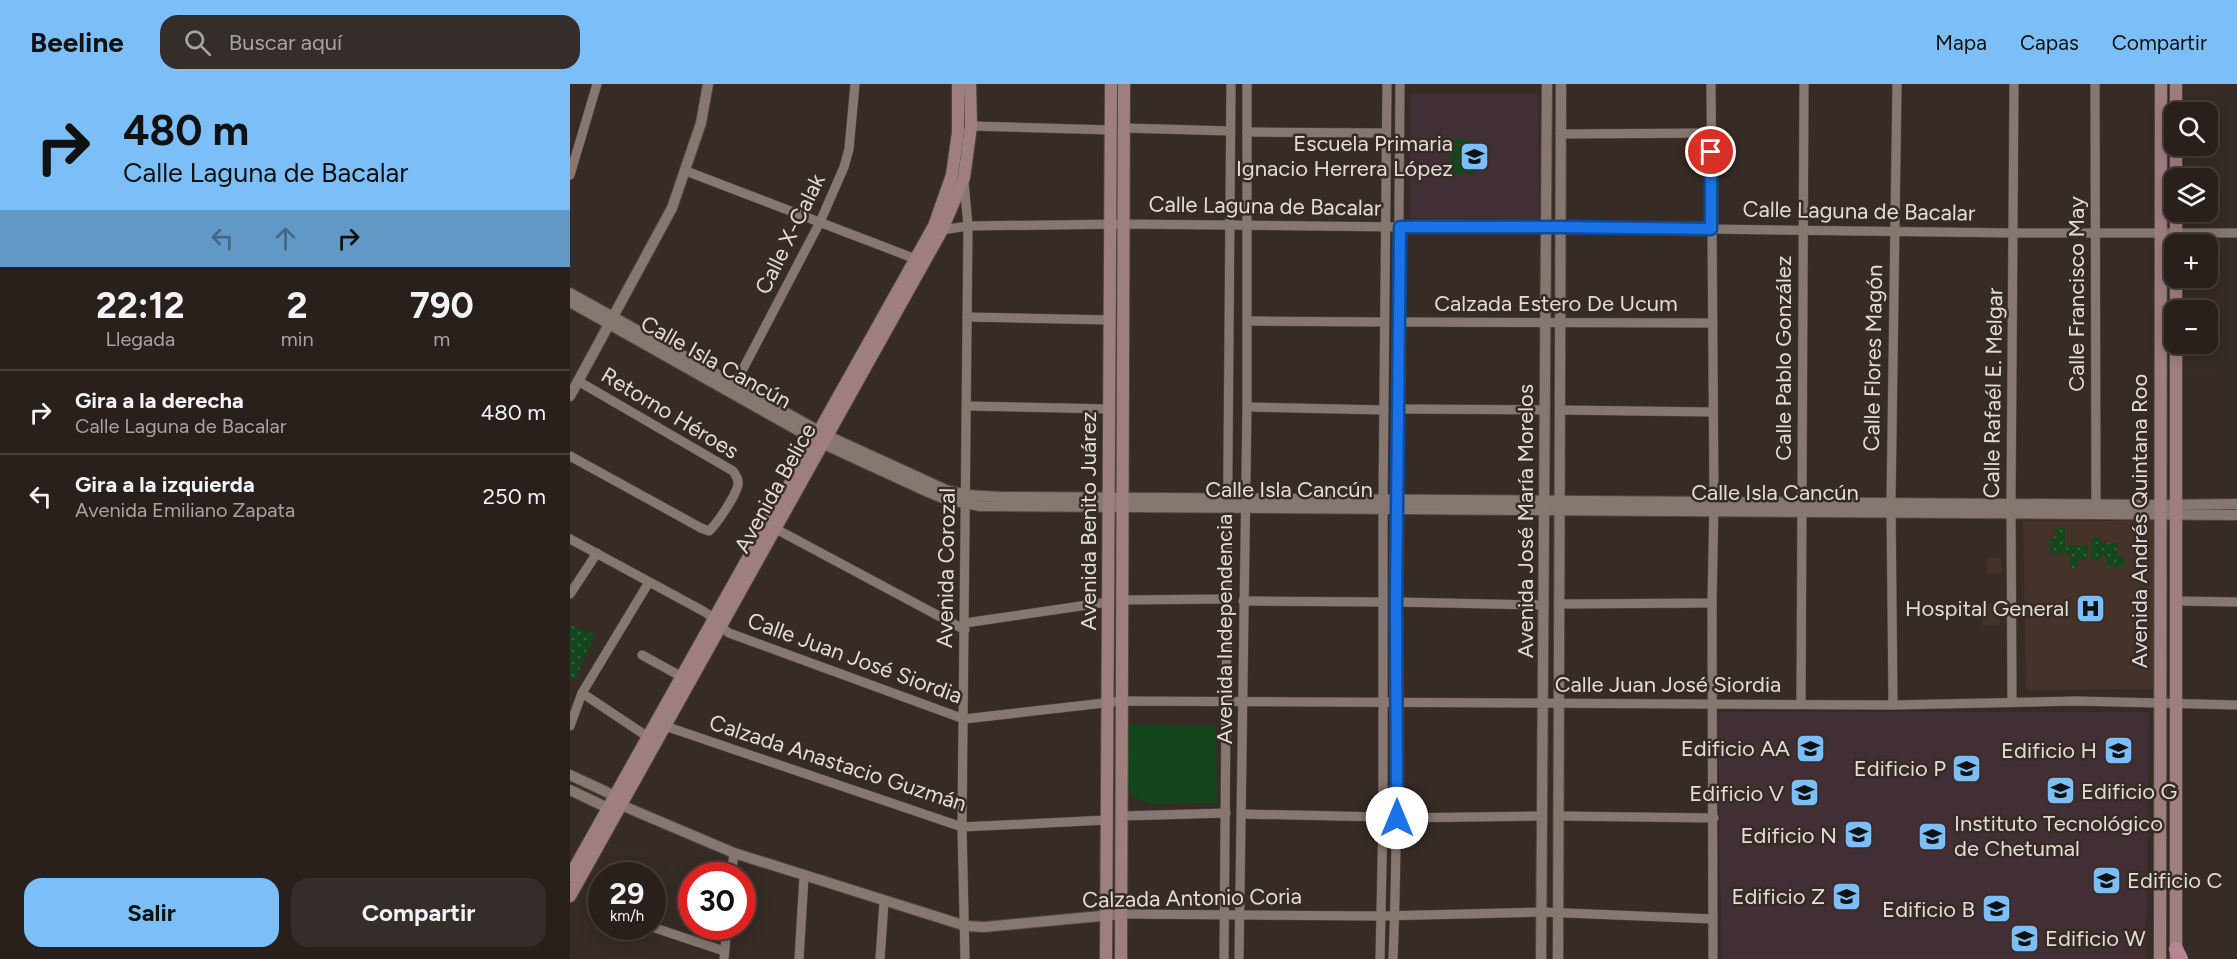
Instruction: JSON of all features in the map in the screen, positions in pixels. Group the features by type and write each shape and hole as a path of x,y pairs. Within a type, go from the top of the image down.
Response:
{"main road":[{"name":"Avenida Belice","path":"570,876 665,726 718,623 919,260 952,175 958,132 958,84"},
{"name":"Avenida Belice","path":"919,260 942,230 963,178 970,126 970,84"},
{"name":"Avenida Benito Juárez","path":"1111,84 1117,129 1124,224 1121,959"},
{"name":"Avenida Benito Juárez","path":"1106,959 1110,225 1117,129 1124,84"},
{"name":"Avenida Andrés Quintana Roo","path":"2160,959 2161,84"},
{"path":"2176,84 2176,102"},
{"name":"Avenida Andrés Quintana Roo","path":"2176,354 2178,956"},
{"name":"Avenida Belice","path":"570,897 648,737 682,678 776,530 822,438"}],"street":[{"path":"570,175 597,84"},
{"path":"570,396 672,208 701,123 708,84"},
{"name":"Calle X-Calak","path":"733,389 820,222 844,167 849,149 855,84"},
{"name":"Avenida Independencia","path":"1224,959 1230,84"},
{"name":"Avenida Independencia","path":"1239,959 1248,321 1246,84"},
{"path":"1380,959 1383,817 1387,84"},
{"path":"1394,959 1397,818 1396,504 1400,322 1400,84"},
{"name":"Avenida José María Morelos","path":"1541,959 1547,84"},
{"name":"Avenida José María Morelos","path":"1558,959 1561,84"},
{"path":"1711,84 1714,507 1713,959"},
{"name":"Calle Pablo González","path":"1801,704 1804,84"},
{"name":"Calle Flores Magón","path":"1893,705 1891,508 1897,84"},
{"name":"Calle Rafaél E. Melgar","path":"2012,702 2014,84"},
{"name":"Calle Francisco May","path":"2095,84 2096,505"},
{"path":"970,126 1230,131"},
{"path":"1247,132 1386,133"},
{"path":"1560,134 1711,133"},
{"path":"686,171 919,260"},
{"name":"Avenida Corozal","path":"963,178 968,226 962,827 965,959"},
{"name":"Calle Laguna de Bacalar","path":"942,230 968,226 1124,224 2014,233 2161,232 2166,234"},
{"name":"Calle Laguna de Bacalar","path":"2218,235 2237,233"},
{"name":"Calle Isla Cancún","path":"570,293 612,321 822,438 899,480 945,499 2176,510 2237,515"},
{"name":"Calle Isla Cancún","path":"570,302 612,321"},
{"path":"967,317 1110,320"},
{"path":"1248,321 1384,322"},
{"name":"Calzada Estero De Ucum","path":"1400,322 1712,323"},
{"name":"Retorno Héroes","path":"570,456 709,531 715,526 738,487 738,478 733,471 578,381"},
{"path":"967,406 1109,409"},
{"path":"1247,407 1384,410"},
{"path":"1399,409 1545,410"},
{"path":"1560,410 1712,412"},
{"name":"Calle Isla Cancún","path":"2176,510 2237,504"},
{"name":"Calle Isla Cancún","path":"2011,509 2096,505 2160,510"},
{"path":"776,530 965,627 1108,602"},
{"name":"Calle Juan José Siordia","path":"570,539 649,582 718,623 729,633 964,719 1122,701 1893,705 2176,702 2237,705"},
{"path":"570,594 597,553"},
{"path":"570,726 582,693 649,582"},
{"path":"1122,600 1227,599"},
{"path":"1243,601 1383,602"},
{"path":"2176,601 2237,602"},
{"path":"1396,602 1544,604"},
{"path":"1559,604 1712,603"},
{"path":"642,656 682,678"},
{"path":"582,693 648,737"},
{"name":"Calzada Anastacio Guzmán","path":"665,726 962,827 1107,820"},
{"path":"570,775 615,803"},
{"path":"570,790 615,803"},
{"name":"Calzada Antonio Coria","path":"615,803 734,853 966,926 984,927 1122,914 1395,916 1542,912 1713,919"},
{"path":"1122,816 1226,813"},
{"path":"1242,814 1383,817"},
{"path":"1397,818 1542,816"},
{"path":"1558,816 1714,819"},
{"path":"733,862 734,853"},
{"path":"799,959 804,876"},
{"path":"880,959 884,902"},
{"path":"666,932 724,955 726,940"}],"shaded area":[{"name":"Escuela Primaria Ignacio Herrera López","path":"1410,94 1538,94 1539,219 1410,218"},
{"name":"Hospital General","path":"2023,521 2154,521 2155,689 2026,690"},
{"path":"1986,558 2001,558 2002,573 1987,574"},
{"path":"1982,603 2000,603 2000,625 1982,625"},
{"name":"Instituto Tecnológico de Chetumal","path":"1718,712 2149,712 2146,959 1721,959"}],"green space":[{"path":"1450,140 1473,140 1474,174 1450,174"},
{"path":"2055,528 2065,528 2065,545 2088,545 2088,560 2078,560 2078,568 2070,568 2070,554 2050,554 2050,539 2055,539"},
{"path":"2092,537 2100,537 2101,543 2117,543 2117,555 2124,557 2124,566 2107,567 2106,555 2101,555 2101,560 2092,560"},
{"path":"570,625 595,635 575,679 570,679"},
{"path":"1121,725 1216,726 1217,803 1150,804 1133,796 1120,779"}],"place":[{"name":"Escuela Primaria Ignacio Herrera López","path":"1474,156"},
{"name":"Hospital General","path":"2090,608"},
{"name":"Edificio AA","path":"1811,748"},
{"name":"Edificio H","path":"2118,750"},
{"name":"Edificio P","path":"1967,768"},
{"name":"Edificio G","path":"2060,791"},
{"name":"Edificio V","path":"1805,793"},
{"name":"Edificio N","path":"1858,835"},
{"name":"Instituto Tecnológico de Chetumal","path":"1933,836"},
{"name":"Edificio C","path":"2106,880"},
{"name":"Edificio Z","path":"1846,896"},
{"name":"Edificio B","path":"1996,909"},
{"name":"Edificio W","path":"2024,938"}],"route":[{"path":"1397,818 1396,509 1400,365 1400,227 1711,229 1711,152"}]}
